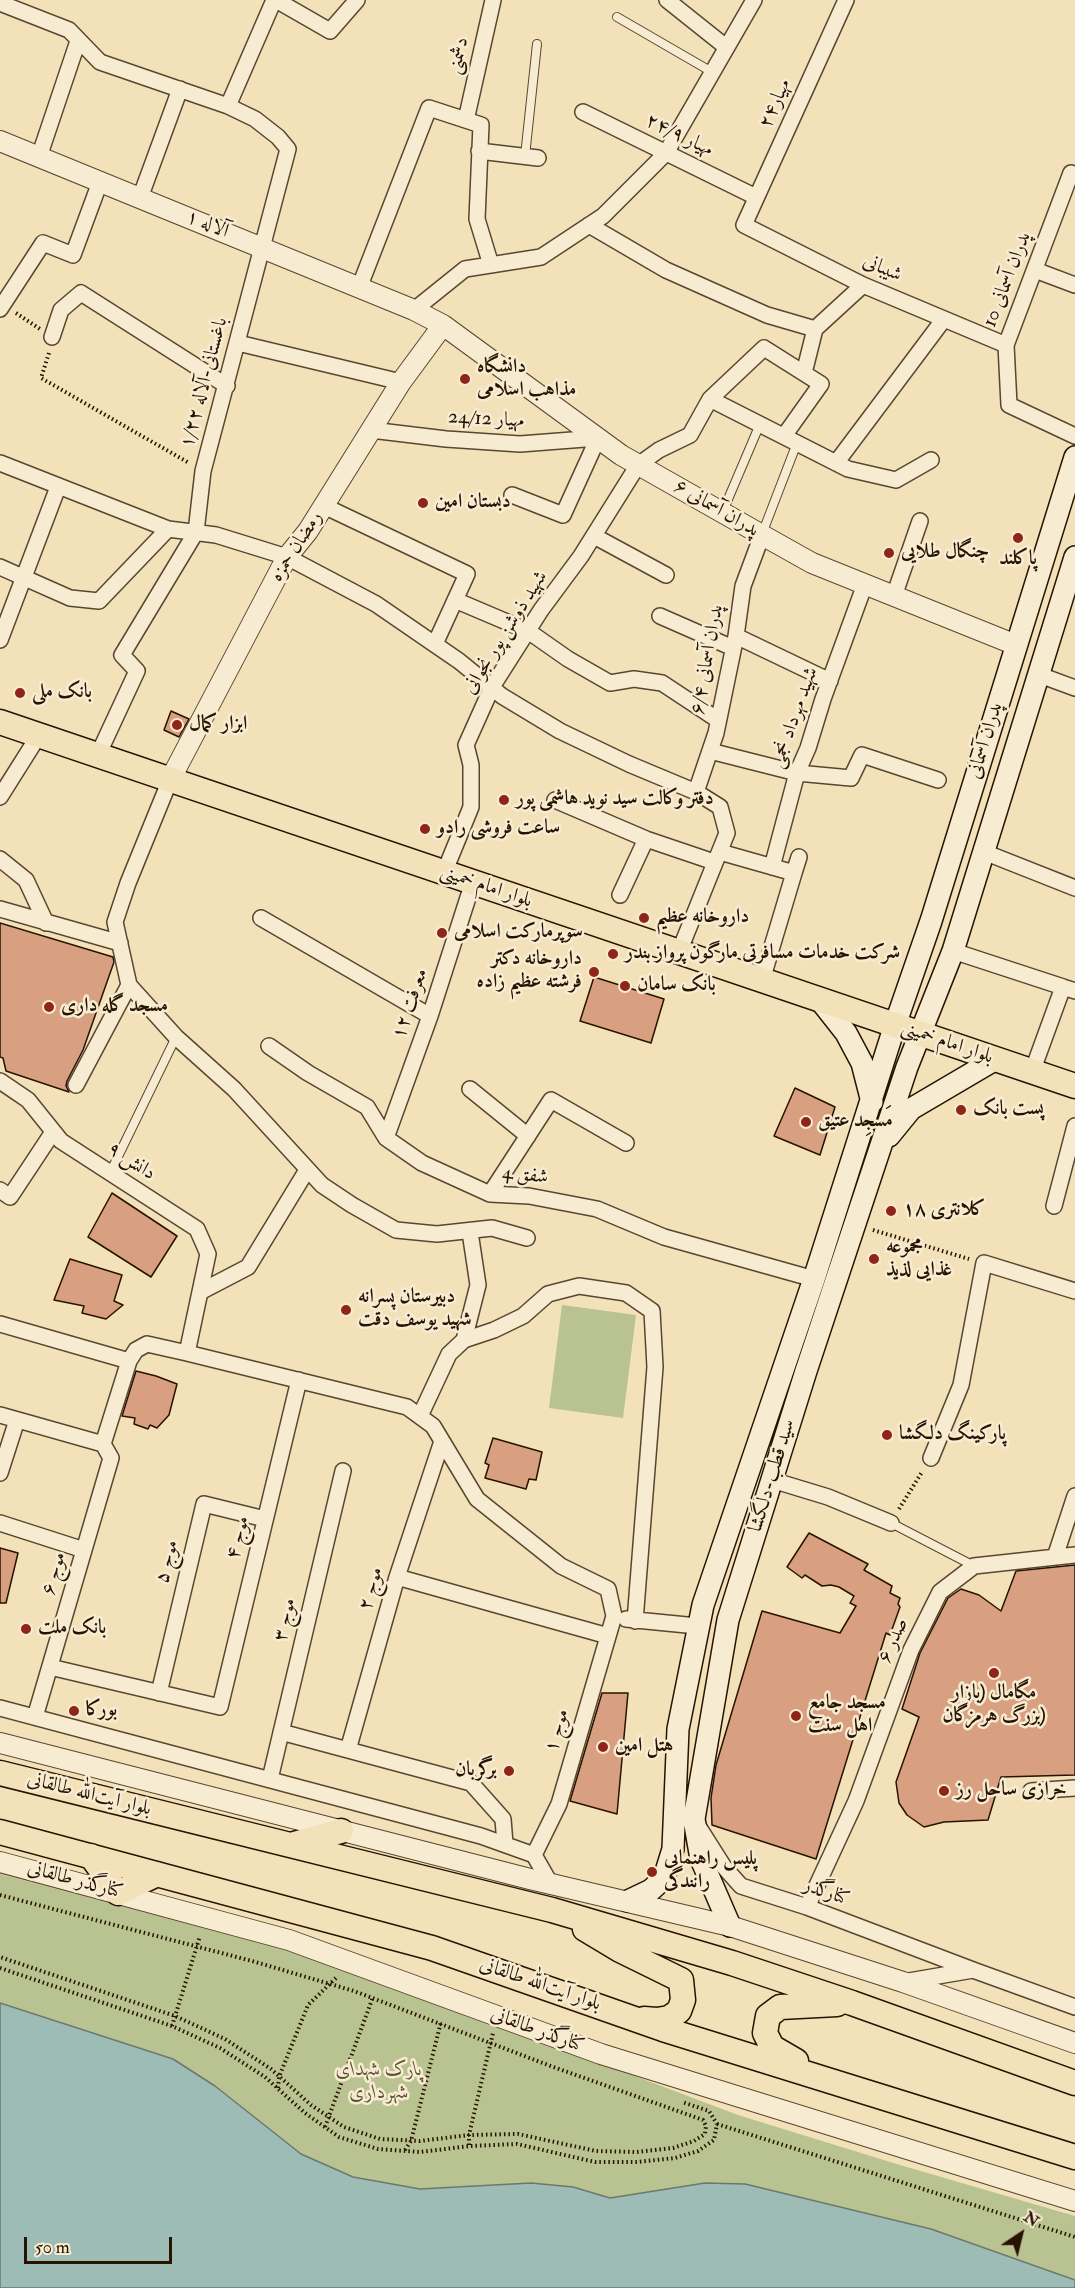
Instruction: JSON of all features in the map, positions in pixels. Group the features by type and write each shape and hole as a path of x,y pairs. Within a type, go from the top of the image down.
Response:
{"main road":[{"name":"پدران آسمانی","path":"895,1025 931,921 1075,457"},
{"name":"پدران آسمانی","path":"920,1034 953,951 1075,557"},
{"name":"بلوار امام خمینی","path":"0,722 1075,1086"},
{"path":"820,1000 846,1033 862,1063 872,1102"},
{"name":"سید قطب-دلگشا","path":"628,1901 651,1890 664,1878 673,1849 678,1729 697,1626 814,1280 895,1025"},
{"name":"سید قطب-دلگشا","path":"730,1926 701,1859 694,1819 728,1620 806,1371 920,1034"},
{"path":"882,1146 911,1109 996,1059"},
{"path":"786,1363 806,1371"},
{"name":"بلوار آیت‌الله طالقانی","path":"0,1773 552,1910 732,1963 852,2002 1075,2083"},
{"path":"293,1845 341,1831"},
{"name":"بلوار آیت‌الله طالقانی","path":"0,1832 432,1948 663,2029 1075,2157"},
{"path":"91,1856 117,1893 157,1874"},
{"path":"552,1910 620,1950 681,1980 683,2000 679,2011 669,2018 657,2020 635,2018"},
{"path":"832,2082 772,2047 765,2033 768,2016 780,2007 852,2002"}],"street":[{"path":"0,3 69,30 100,62 228,106 275,0 330,31 357,0"},
{"name":"دشمنی","path":"466,120 493,0"},
{"path":"668,0 726,47"},
{"path":"414,310 465,269 541,256 603,216 666,153 754,0"},
{"name":"مهیار۲۴","path":"744,225 846,0"},
{"path":"39,157 78,40"},
{"path":"140,198 180,89"},
{"name":"باغستانی-آلاله ۱/۲۲","path":"196,532 203,471 288,149 278,137 255,119 228,106"},
{"path":"359,288 429,108 480,125 477,219 491,265"},
{"name":"مهیار ۲۴/۹","path":"583,112 756,197"},
{"name":"آلاله ۱","path":"0,141 414,310 443,325"},
{"path":"479,151 531,157"},
{"name":"پدران آسمانی 10","path":"1071,173 1006,345 1009,405 1075,436"},
{"path":"1,306 43,243 73,255 100,182"},
{"path":"589,225 666,270 767,315 815,329"},
{"name":"شیبانی","path":"744,225 863,285 1006,345"},
{"path":"1035,270 1075,285"},
{"path":"804,374 815,329 863,285"},
{"path":"52,337 61,310 81,293 227,386"},
{"path":"836,462 944,319"},
{"name":"رمضان حمزه","path":"170,780 287,557 308,531 401,382 443,325"},
{"name":"پدران آسمانی ۶","path":"443,325 598,438 639,465 722,513 812,563 1016,645"},
{"path":"238,343 401,382"},
{"path":"639,465 658,450 690,435 710,399 764,348 821,384 791,440"},
{"path":"710,399 848,469 896,480 931,460"},
{"name":"مهیار 24/12","path":"371,430 446,439 520,444 598,438"},
{"path":"512,495 563,515 598,438"},
{"path":"0,463 168,529 216,535 287,557 376,604 435,644 502,696 560,731 629,764 696,792 720,807 727,832 679,952"},
{"name":"شهید ذوشن پور نجوانی","path":"444,873 471,807 471,765 466,745 492,687 639,465"},
{"path":"0,640 58,487"},
{"path":"324,506 467,574 435,644"},
{"path":"894,596 920,521"},
{"path":"0,567 25,576 70,598 99,601 168,529"},
{"path":"98,755 137,671 122,655 196,532"},
{"name":"پدران آسمانی ۶/۴","path":"696,792 718,720 734,642 742,586 762,535"},
{"path":"594,536 666,575"},
{"name":"شهید مهرداد نجمی","path":"772,867 797,773 808,748 865,584"},
{"path":"455,600 528,631 568,659 610,683 634,679 662,683 718,720"},
{"path":"660,616 734,642 830,681"},
{"path":"1037,674 1075,688"},
{"path":"0,797 39,735"},
{"path":"710,751 797,773 851,778 862,755 938,780"},
{"path":"170,780 128,883 115,922 129,985 176,1037 234,1089 322,1185 396,1230 437,1234 492,1228 527,1238"},
{"path":"555,800 646,839 794,873"},
{"path":"620,895 646,839"},
{"path":"984,852 1075,888"},
{"path":"762,980 800,857"},
{"path":"0,859 26,880 46,923"},
{"name":"معرفت ۱۲","path":"386,1137 430,1016 473,882"},
{"path":"0,909 120,943"},
{"path":"261,918 430,1016"},
{"path":"953,951 1069,989 1032,1072"},
{"path":"75,1085 129,985"},
{"name":"شفق 4","path":"269,1046 308,1073 367,1107 386,1137 422,1163 490,1194 529,1196 597,1209 664,1237 814,1280"},
{"name":"دانش ۹","path":"0,1081 28,1100 61,1142 197,1229 208,1254 187,1353"},
{"path":"470,1089 528,1136"},
{"path":"490,1194 551,1100 626,1143"},
{"path":"1054,1206 1075,1126"},
{"path":"0,1190 10,1197 53,1132"},
{"path":"200,1292 248,1267 307,1170"},
{"path":"464,1340 478,1285 470,1232"},
{"path":"931,1458 961,1385 984,1263 1075,1291"},
{"path":"420,1416 449,1354 464,1340 494,1330 523,1316 548,1294 579,1286 626,1293 652,1311 655,1367 635,1621"},
{"path":"0,1324 129,1361"},
{"path":"0,1415 103,1444 129,1361 136,1350 147,1344 407,1407 432,1426 477,1499 561,1566 608,1589 614,1616 635,1621 697,1626"},
{"name":"موج ۴","path":"159,1693 220,1707 299,1380"},
{"path":"0,1473 17,1420"},
{"name":"موج ۲","path":"348,1750 397,1577 442,1441"},
{"name":"موج ۶","path":"35,1717 111,1458 103,1444"},
{"name":"موج ۳","path":"270,1779 342,1471"},
{"path":"772,1480 828,1497 891,1522"},
{"path":"1055,1557 1075,1496"},
{"name":"موج ۵","path":"159,1693 204,1504 266,1519"},
{"path":"0,1522 84,1550"},
{"path":"974,1566 1075,1555"},
{"name":"صدر ۶","path":"807,1907 856,1801 911,1650 940,1592 974,1566"},
{"path":"397,1577 608,1636"},
{"name":"موج ۱","path":"534,1855 559,1804 614,1616"},
{"path":"50,1667 159,1693"},
{"path":"0,1708 440,1824 505,1844 534,1855 550,1883"},
{"path":"281,1732 471,1784 503,1819 505,1844"},
{"path":"0,1743 341,1831 730,1926 903,1982 1075,2043"},
{"path":"1031,1791 1075,1788"},
{"name":"کنارگذر","path":"694,1819 724,1867 741,1886 807,1907 1075,2007"},
{"name":"کنارگذر طالقانی","path":"0,1862 289,1940 601,2054 1075,2201"},
{"name":"کنارگذر","path":"903,1982 974,1970"}],"lane":[{"path":"617,17 712,72"},
{"path":"531,157 537,44"},
{"path":"722,513 760,424"},
{"path":"762,535 791,440"},
{"path":"110,1173 176,1037"},
{"path":"891,1522 974,1566"}],"path":[{"path":"1,306 52,337 49,357 41,378 203,471"},
{"path":"855,1225 984,1263"},
{"path":"891,1522 931,1458"},
{"path":"0,1895 197,1946 373,1998 548,2065 703,2120 706,2126 705,2134 694,2141 673,2148 637,2152 596,2151 518,2134 411,2140 380,2139 344,2127 311,2105 279,2076 225,2039 174,2016 0,1957"},
{"path":"189,1934 211,1939"},
{"path":"171,2026 200,1936"},
{"path":"0,1968 171,2026 220,2048 265,2077 305,2113 339,2137 378,2149 420,2152 470,2146 517,2144 595,2162 637,2162 675,2158 698,2151 714,2140 717,2124 710,2111 676,2099"},
{"path":"328,1972 348,1978"},
{"path":"278,2089 279,2076 308,2005 339,1976"},
{"path":"325,2127 378,1989"},
{"path":"405,2150 411,2140 443,2013"},
{"path":"483,2028 503,2036"},
{"path":"470,2146 469,2135 493,2032"},
{"path":"717,2124 1075,2237"}],"green space":[{"path":"562,1305 636,1315 623,1418 549,1408"},
{"name":"پارک شهدای شهرداری","path":"0,1874 339,1964 738,2115 1075,2216 1075,2280 931,2229 745,2184 610,2198 573,2187 531,2183 420,2189 353,2177 301,2154 215,2086 173,2059 0,2003"}],"water":[{"path":"0,2003 173,2059 215,2086 301,2154 353,2177 420,2189 531,2183 573,2187 610,2198 705,2183 745,2184 931,2229 1075,2280 1075,2288 0,2288"}],"building":[{"name":"ابزار کمال","path":"171,711 189,719 179,737 164,730"},
{"name":"مسجد گله داری","path":"0,923 113,957 114,962 83,1050 67,1081 66,1086 69,1092 6,1071 3,1058 0,1057"},
{"path":"594,977 664,999 651,1043 580,1021"},
{"name":"مَسجِد عتیق","path":"795,1088 835,1107 820,1155 774,1136"},
{"path":"112,1193 177,1236 151,1277 88,1237"},
{"path":"70,1259 122,1275 114,1301 123,1305 106,1319 82,1313 84,1306 54,1300"},
{"path":"136,1371 177,1384 169,1415 157,1428 150,1425 148,1429 134,1424 135,1418 122,1416"},
{"path":"493,1438 542,1452 536,1480 529,1479 526,1489 485,1478 489,1465 485,1463"},
{"name":"مسجد جامع اهل سنت","path":"809,1533 868,1564 864,1570 892,1586 890,1593 900,1598 898,1604 900,1607 890,1635 886,1633 816,1859 712,1825 711,1798 716,1765 762,1611 840,1633 856,1606 850,1603 854,1596 839,1587 822,1586 805,1575 802,1578 787,1567"},
{"path":"0,1548 18,1553 6,1603 0,1603"},
{"name":"مگامال (بازار بزرگ هرمزگان)","path":"1075,1565 1075,1775 1001,1777 988,1820 944,1822 924,1827 907,1815 899,1803 896,1782 919,1717 902,1709 920,1653 948,1598 961,1589 979,1595 1001,1611 1016,1571"},
{"name":"هتل امین","path":"602,1693 628,1693 617,1814 570,1801"}],"place":[{"name":"دانشگاه مذاهب اسلامی","path":"465,379"},
{"name":"دبستان امین","path":"423,503"},
{"name":"پاکلند","path":"1018,538"},
{"name":"چنگال طلایی","path":"889,553"},
{"name":"بانک ملى","path":"20,693"},
{"name":"ابزار کمال","path":"177,725"},
{"name":"دفتر وکالت سید نوید هاشمی پور","path":"504,800"},
{"name":"ساعت فروشی رادو","path":"425,829"},
{"name":"داروخانه عظیم","path":"644,918"},
{"name":"سوپرمارکت اسلامی","path":"442,933"},
{"name":"شرکت خدمات مسافرتی مارگون پرواز بندر","path":"613,954"},
{"name":"داروخانه دکتر فرشته عظیم زاده","path":"594,972"},
{"name":"بانک سامان","path":"625,986"},
{"name":"مسجد گله داری","path":"49,1007"},
{"name":"پست بانک","path":"961,1110"},
{"name":"مَسجِد عتیق","path":"806,1122"},
{"name":"کلانتری ۱۸","path":"891,1211"},
{"name":"مجموعه غذایی لذیذ","path":"874,1259"},
{"name":"دبیرستان پسرانه شهید یوسف دقت","path":"346,1310"},
{"name":"پارکینگ دلگشا","path":"887,1435"},
{"name":"بانک ملت","path":"26,1629"},
{"name":"مگامال (بازار بزرگ هرمزگان)","path":"994,1673"},
{"name":"بورکا","path":"74,1711"},
{"name":"مسجد جامع اهل سنت","path":"796,1716"},
{"name":"هتل امین","path":"603,1747"},
{"name":"برگربان","path":"509,1771"},
{"name":"خرازی ساحل رز","path":"944,1791"},
{"name":"پلیس راهنمایی رانندگی","path":"652,1872"}]}
